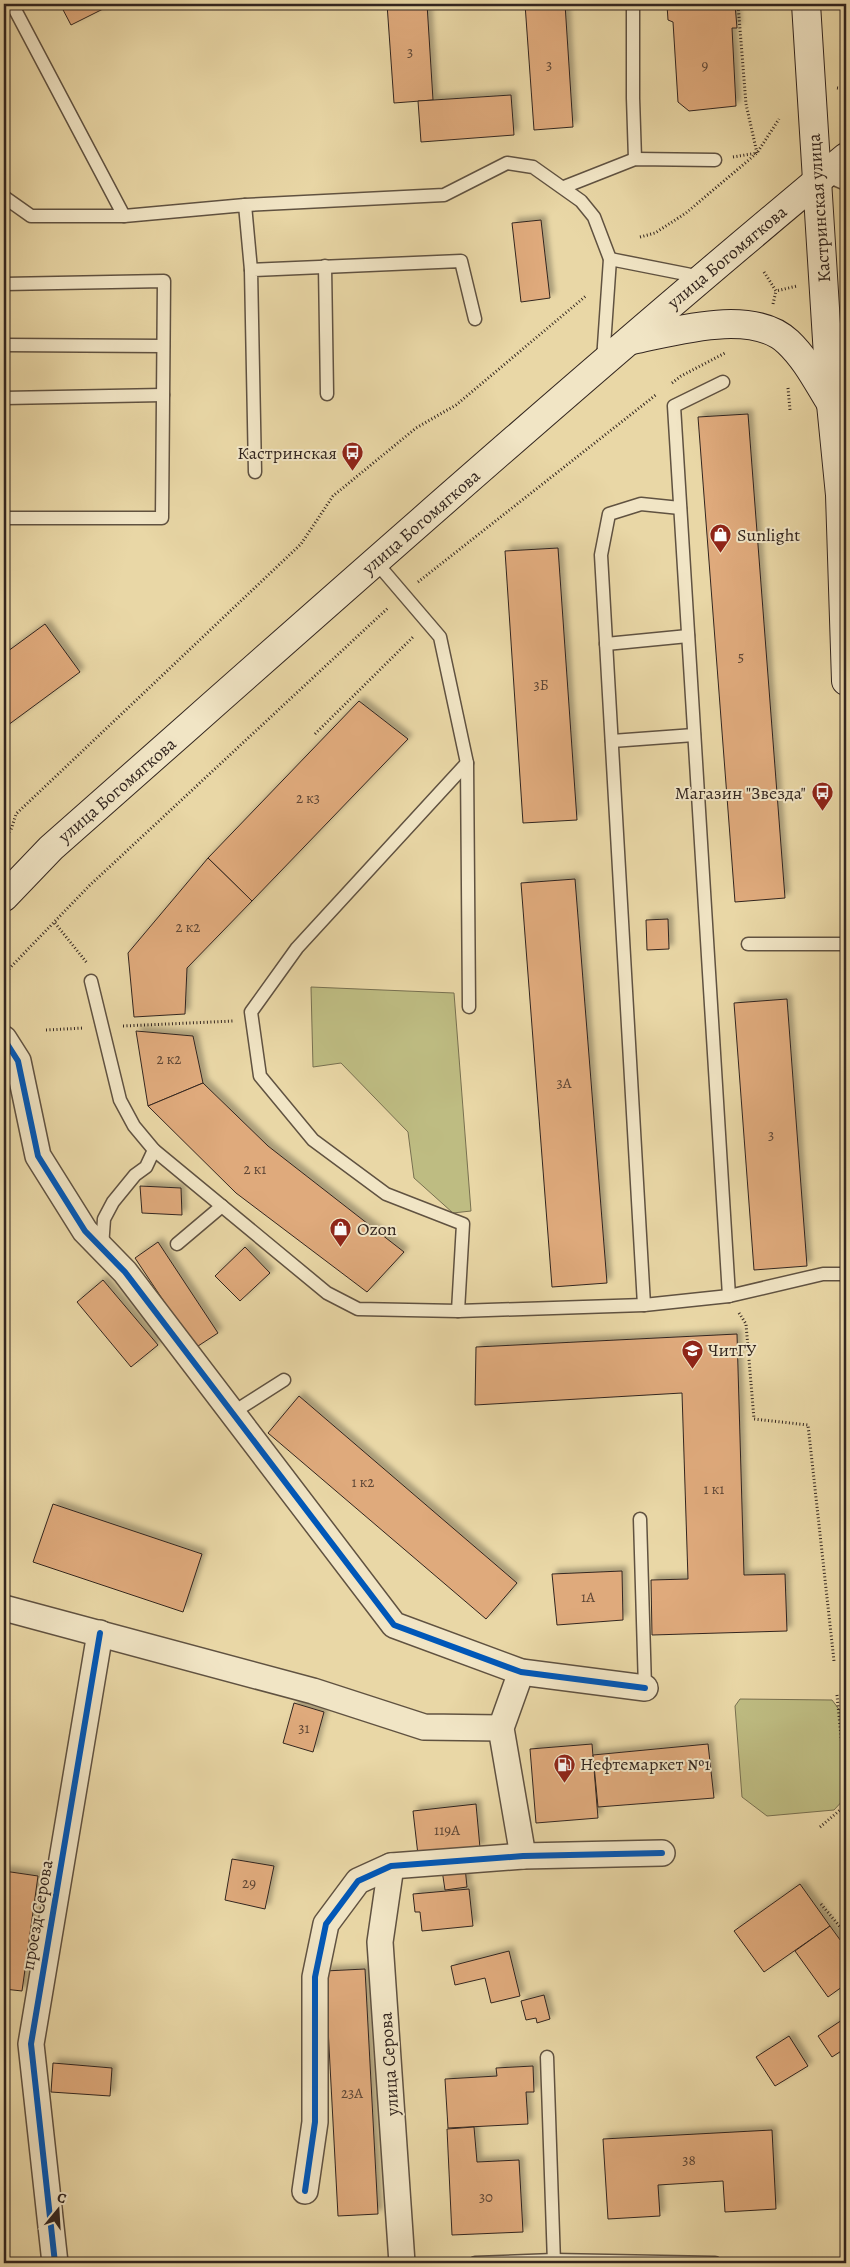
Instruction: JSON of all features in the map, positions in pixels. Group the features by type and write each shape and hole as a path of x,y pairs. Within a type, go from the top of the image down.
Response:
{"main road":[{"name":"Кастринская улица","path":"806,4 829,180 831,404 840,494 846,681"},
{"name":"улица Богомягкова","path":"4,897 51,848 375,562 628,340 703,278 829,180 846,157"},
{"path":"628,340 730,322 766,330 786,341 804,360 831,404"}],"street":[{"path":"4,1039 18,1061 38,1156 85,1232 124,1272 394,1625 521,1672 645,1688"},
{"path":"4,1608 313,1692 424,1727 501,1728"},
{"name":"проезд Серова","path":"54,2263 31,2044 100,1633"},
{"path":"521,1672 501,1728 523,1856"},
{"path":"305,2192 315,2122 315,1977 326,1924 358,1881 391,1866 523,1856 662,1853"},
{"name":"улица Серова","path":"391,1866 380,1942 402,2263"}],"lane":[{"path":"12,4 124,216"},
{"path":"633,4 635,159"},
{"path":"564,187 635,159 715,160"},
{"path":"4,197 31,216 124,216 245,205 444,195 477,176 507,163 533,166 581,201 594,218 610,259 603,362"},
{"path":"245,205 251,270 255,472"},
{"path":"610,259 703,278"},
{"path":"251,270 460,261 475,319"},
{"path":"325,266 327,394"},
{"path":"4,284 164,281 162,518 4,518"},
{"path":"4,345 163,346"},
{"path":"723,382 674,406 729,1296"},
{"path":"4,398 163,395"},
{"path":"644,1305 601,555 609,514 641,504 680,508"},
{"path":"375,562 440,637 467,764 469,1006"},
{"path":"606,644 688,636"},
{"path":"612,741 694,734"},
{"path":"458,1312 463,1224 386,1194 313,1140 260,1076 251,1012 296,948 467,764"},
{"path":"748,944 846,944"},
{"path":"91,981 120,1100 134,1126 154,1150 273,1246 327,1293 358,1309 458,1312 644,1305 729,1296 823,1274 846,1274"},
{"path":"102,1249 104,1219 113,1202 135,1175 146,1167 154,1150"},
{"path":"177,1244 222,1206"},
{"path":"232,1413 284,1380"},
{"path":"640,1519 645,1688"},
{"path":"547,2057 554,2262"},
{"path":"475,2263 714,2263"}],"path":[{"path":"738,4 746,104 757,153"},
{"path":"836,88 846,89"},
{"path":"640,237 655,233 686,213 757,153 779,119"},
{"path":"715,160 757,153"},
{"path":"764,272 776,291 797,286"},
{"path":"4,837 11,830 16,814 301,544 333,496 416,428 463,398 586,297 589,288"},
{"path":"666,388 681,376 724,353 732,352"},
{"path":"788,386 790,410"},
{"path":"4,974 90,886 403,593 658,394"},
{"path":"315,734 427,622"},
{"path":"4,823 11,830"},
{"path":"55,923 90,968"},
{"path":"46,1030 252,1020"},
{"path":"729,1296 746,1324 754,1419 808,1425 834,1661"},
{"path":"837,1695 846,1788"},
{"path":"820,1827 846,1805"},
{"path":"821,1904 846,1934"}],"shaded area":[{"path":"311,987 454,993 471,1211 453,1213 414,1178 408,1132 341,1063 313,1067"},
{"path":"740,1699 832,1700 841,1712 846,1794 846,1797 834,1810 767,1816 742,1797 735,1706"}],"building":[{"path":"60,4 113,4 71,25"},
{"path":"387,4 427,4 433,100 394,103"},
{"path":"525,4 565,4 573,127 534,130"},
{"path":"735,4 737,28 732,28 736,106 689,111 678,102 673,22 668,20 667,5"},
{"path":"511,95 514,135 421,142 418,101"},
{"path":"541,220 550,298 521,302 512,223"},
{"path":"748,414 785,898 735,902 698,417"},
{"path":"558,548 577,820 523,823 505,551"},
{"path":"45,624 80,672 4,728 4,654"},
{"path":"359,701 408,739 252,901 208,858"},
{"path":"208,858 252,901 187,968 185,1014 134,1017 128,953"},
{"path":"575,879 607,1283 552,1287 521,883"},
{"path":"668,919 669,949 647,950 646,920"},
{"path":"787,999 807,1266 754,1270 734,1003"},
{"path":"136,1031 193,1036 203,1083 148,1106"},
{"path":"203,1083 268,1146 404,1252 367,1292 236,1193 148,1106"},
{"path":"140,1186 181,1188 182,1215 142,1213"},
{"path":"158,1242 218,1333 195,1348 135,1258"},
{"path":"245,1247 270,1273 240,1301 215,1276"},
{"path":"103,1280 158,1345 131,1367 77,1302"},
{"path":"737,1334 744,1575 785,1574 787,1631 652,1635 651,1580 688,1579 682,1393 475,1405 476,1347"},
{"path":"299,1396 517,1583 486,1619 268,1433"},
{"path":"53,1504 202,1554 183,1612 33,1562"},
{"path":"622,1571 623,1620 557,1625 552,1574"},
{"path":"294,1703 324,1712 313,1752 283,1743"},
{"path":"592,1744 598,1818 536,1823 530,1749"},
{"path":"708,1744 714,1798 598,1807 593,1755"},
{"path":"476,1804 480,1848 418,1855 413,1811"},
{"path":"232,1859 274,1866 265,1909 225,1900"},
{"path":"465,1867 467,1887 445,1890 442,1870"},
{"path":"4,1871 38,1876 22,1991 4,1989"},
{"path":"800,1884 830,1926 764,1972 734,1931"},
{"path":"469,1889 473,1926 422,1931 420,1912 415,1912 413,1894"},
{"path":"830,1926 846,1948 846,1984 828,1997 795,1951"},
{"path":"509,1951 520,1996 491,2003 485,1978 455,1985 451,1966"},
{"path":"365,1969 378,2214 338,2216 325,1971"},
{"path":"544,1995 550,2019 537,2023 536,2018 526,2020 521,2001"},
{"path":"842,2020 846,2027 846,2048 832,2057 818,2036"},
{"path":"789,2036 808,2066 775,2086 756,2057"},
{"path":"53,2063 112,2068 110,2096 51,2092"},
{"path":"533,2066 534,2092 526,2092 528,2124 448,2128 445,2079 497,2076 496,2068"},
{"path":"474,2127 477,2162 519,2160 523,2232 452,2235 447,2129"},
{"path":"772,2130 776,2209 725,2212 723,2181 658,2185 660,2216 608,2219 603,2139"}],"cycle path":[{"path":"4,1039 18,1061 38,1156 85,1231 125,1272 394,1625 521,1672 645,1688"},
{"path":"55,2263 31,2044 100,1633"},
{"path":"305,2191 315,2122 315,1977 326,1924 358,1881 391,1866 523,1856 662,1853"}],"place":[{"name":"Кастринская","path":"353,472"},
{"name":"Sunlight","path":"721,554"},
{"name":"Магазин \"Звезда\"","path":"822,812"},
{"name":"Ozon","path":"341,1248"},
{"name":"ЧитГУ","path":"692,1369"},
{"name":"Нефтемаркет №1","path":"564,1783"}]}
